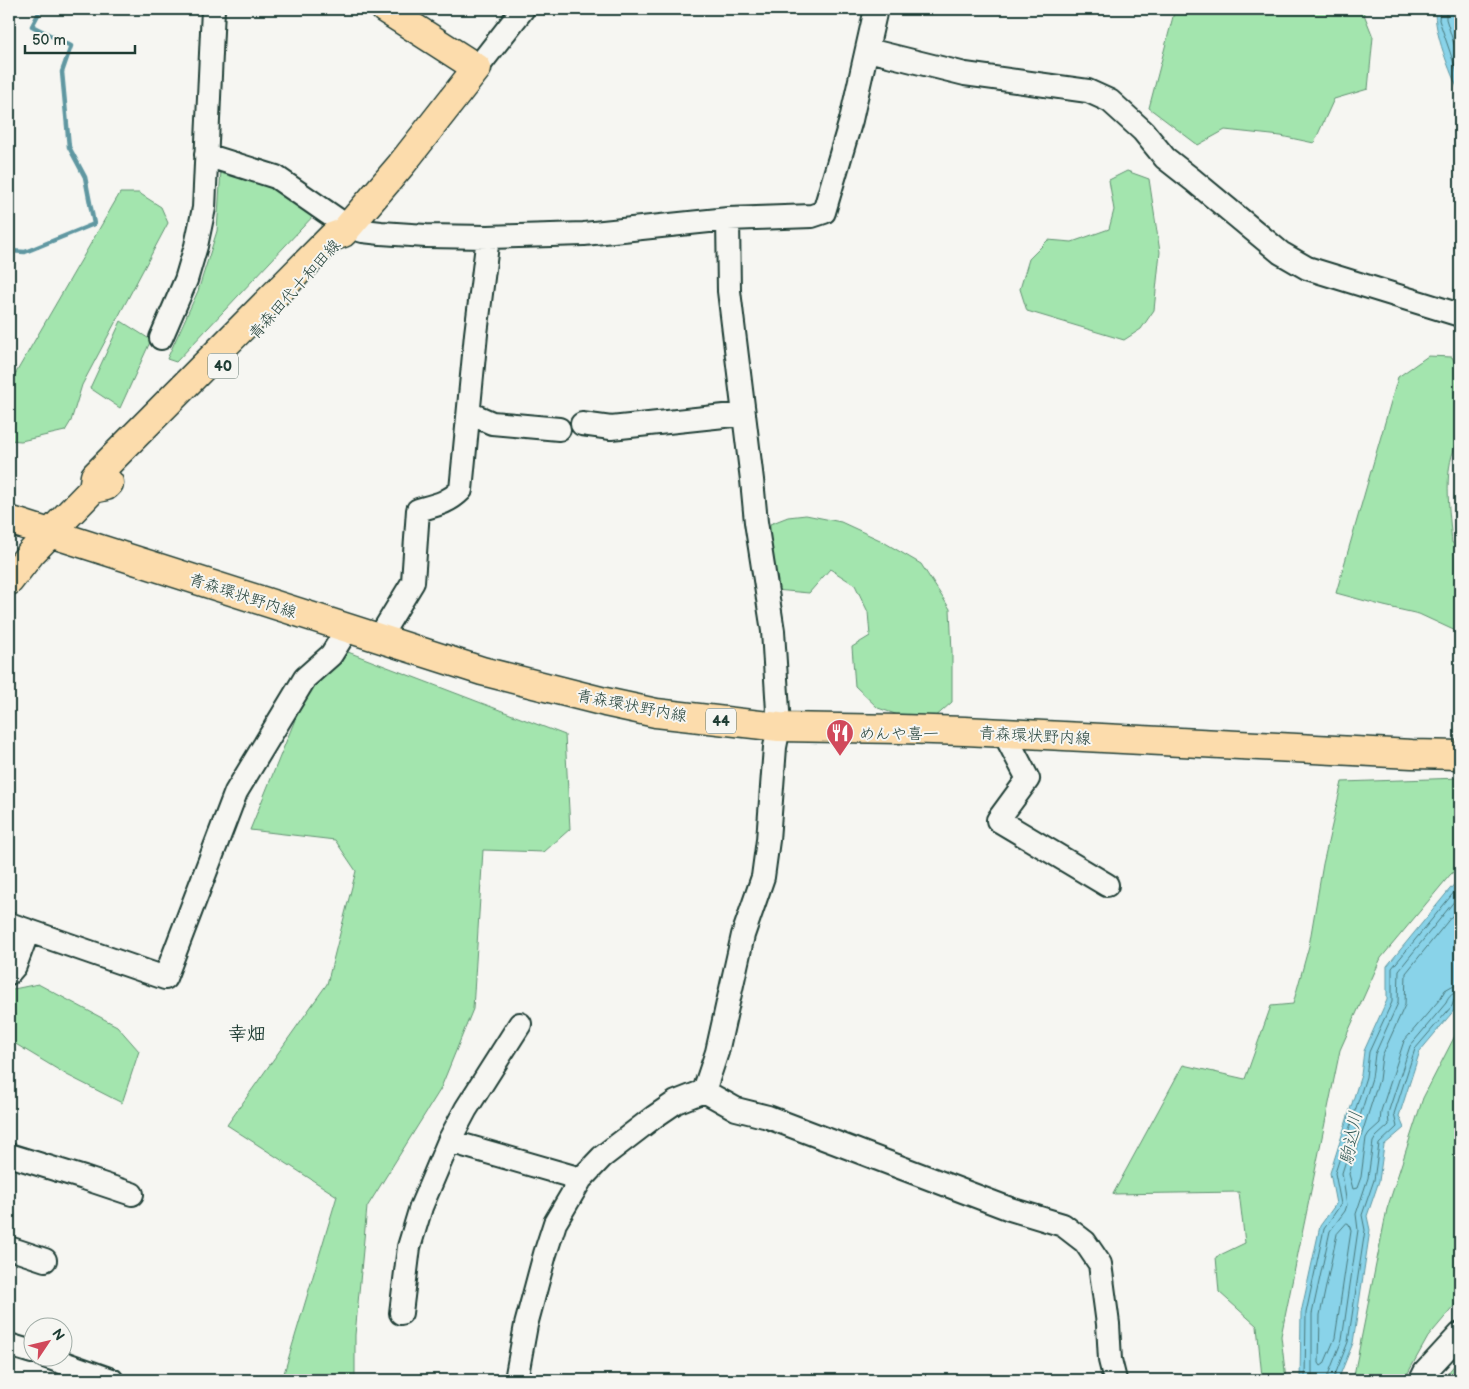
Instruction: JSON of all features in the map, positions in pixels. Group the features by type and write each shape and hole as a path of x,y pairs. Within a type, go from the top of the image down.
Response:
{"main road":[{"path":"385,9 476,68"},
{"name":"青森田代十和田線","path":"9,581 32,552 93,489 106,486 197,394 340,243 345,230 401,165 476,68"},
{"name":"青森環状野内線","path":"9,520 482,671 656,713 779,727 1004,733 1460,755"}],"street":[{"path":"161,338 186,280 204,208 213,9"},
{"path":"476,68 524,9"},
{"path":"206,156 282,181 336,220 345,230 426,236 488,237 584,234 728,219 812,216 824,212 851,120 876,9"},
{"path":"868,50 965,74 1088,92 1110,102 1143,131 1165,158 1282,253 1307,268 1460,315"},
{"path":"704,1091 717,1052 743,935 763,877 768,840 775,747 779,727 773,631 756,522 729,290 728,219"},
{"path":"379,638 412,582 418,510 443,503 453,498 461,490 476,334 488,237"},
{"path":"469,413 492,423 559,429"},
{"path":"582,424 611,428 743,414"},
{"path":"9,972 15,966 19,928 165,978 236,792 305,678 331,654 348,628"},
{"path":"1004,733 1028,779 998,820 1107,885"},
{"path":"401,1314 409,1247 421,1207 449,1141 466,1109 520,1024"},
{"path":"516,1380 526,1325 555,1223 581,1179 602,1157 654,1116 676,1102 704,1091"},
{"path":"704,1091 736,1109 768,1117 1010,1209 1063,1224 1085,1242 1100,1264 1108,1324 1110,1360 1115,1380"},
{"path":"449,1141 581,1179"},
{"path":"9,1155 132,1194"},
{"path":"9,1248 46,1260"},
{"path":"1421,1380 1425,1372 1460,1334"},
{"path":"9,1345 22,1349"},
{"path":"72,1366 112,1380"}],"green space":[{"path":"1175,9 1362,9 1373,37 1368,89 1334,99 1314,143 1281,136 1225,130 1198,145 1149,108"},
{"path":"221,169 276,185 316,213 176,362 167,359 198,291 217,231"},
{"path":"1127,171 1149,179 1160,252 1154,310 1141,329 1124,340 1027,311 1020,289 1029,259 1048,240 1072,242 1109,229 1114,210 1109,180"},
{"path":"120,193 139,193 161,207 168,223 82,385 71,421 65,431 21,441 9,440 9,375 13,378"},
{"path":"121,321 151,340 120,408 90,388"},
{"path":"1428,356 1452,357 1460,372 1460,440 1450,461 1448,489 1452,543 1460,543 1460,633 1419,614 1336,593 1398,377"},
{"path":"806,515 841,522 880,540 921,564 950,609 952,702 932,720 904,717 878,708 855,686 852,647 870,636 868,612 855,585 830,569 809,593 775,590 770,554 770,524 788,517"},
{"path":"348,652 565,735 570,829 544,852 483,850 473,1009 440,1090 367,1207 355,1335 355,1380 282,1380 337,1196 227,1125 327,984 356,871 335,840 250,830 310,683"},
{"path":"1460,778 1460,866 1450,875 1381,958 1340,1050 1281,1336 1286,1380 1256,1380 1262,1377 1257,1326 1219,1292 1216,1257 1245,1243 1239,1192 1113,1194 1183,1065 1245,1079 1271,1006 1293,1004 1309,946 1323,864 1342,782"},
{"path":"38,984 117,1026 139,1051 122,1103 67,1075 9,1040 9,990"},
{"path":"1460,1026 1460,1299 1428,1337 1404,1380 1353,1380 1387,1209 1423,1098"},
{"path":"1460,1358 1460,1380 1443,1380 1444,1378"}],"water":[{"path":"1435,9 1458,9 1460,18 1460,94 1447,64 1440,41 1435,19"},
{"name":"駒込川","path":"1460,878 1460,998 1456,1008 1420,1051 1399,1116 1404,1128 1384,1145 1379,1181 1367,1216 1370,1230 1353,1343 1338,1380 1300,1380 1301,1313 1320,1226 1336,1204 1330,1173 1361,1075 1364,1051 1387,1000 1387,966"}],"waterway":[{"path":"9,251 25,252 94,224 85,177 69,147 62,72 71,46 32,26 41,9"},
{"path":"1458,1380 1460,1376"}],"place":[{"name":"めんや喜一","path":"840,757"}],"district":[{"name":"幸畑","path":"247,1033"}]}
